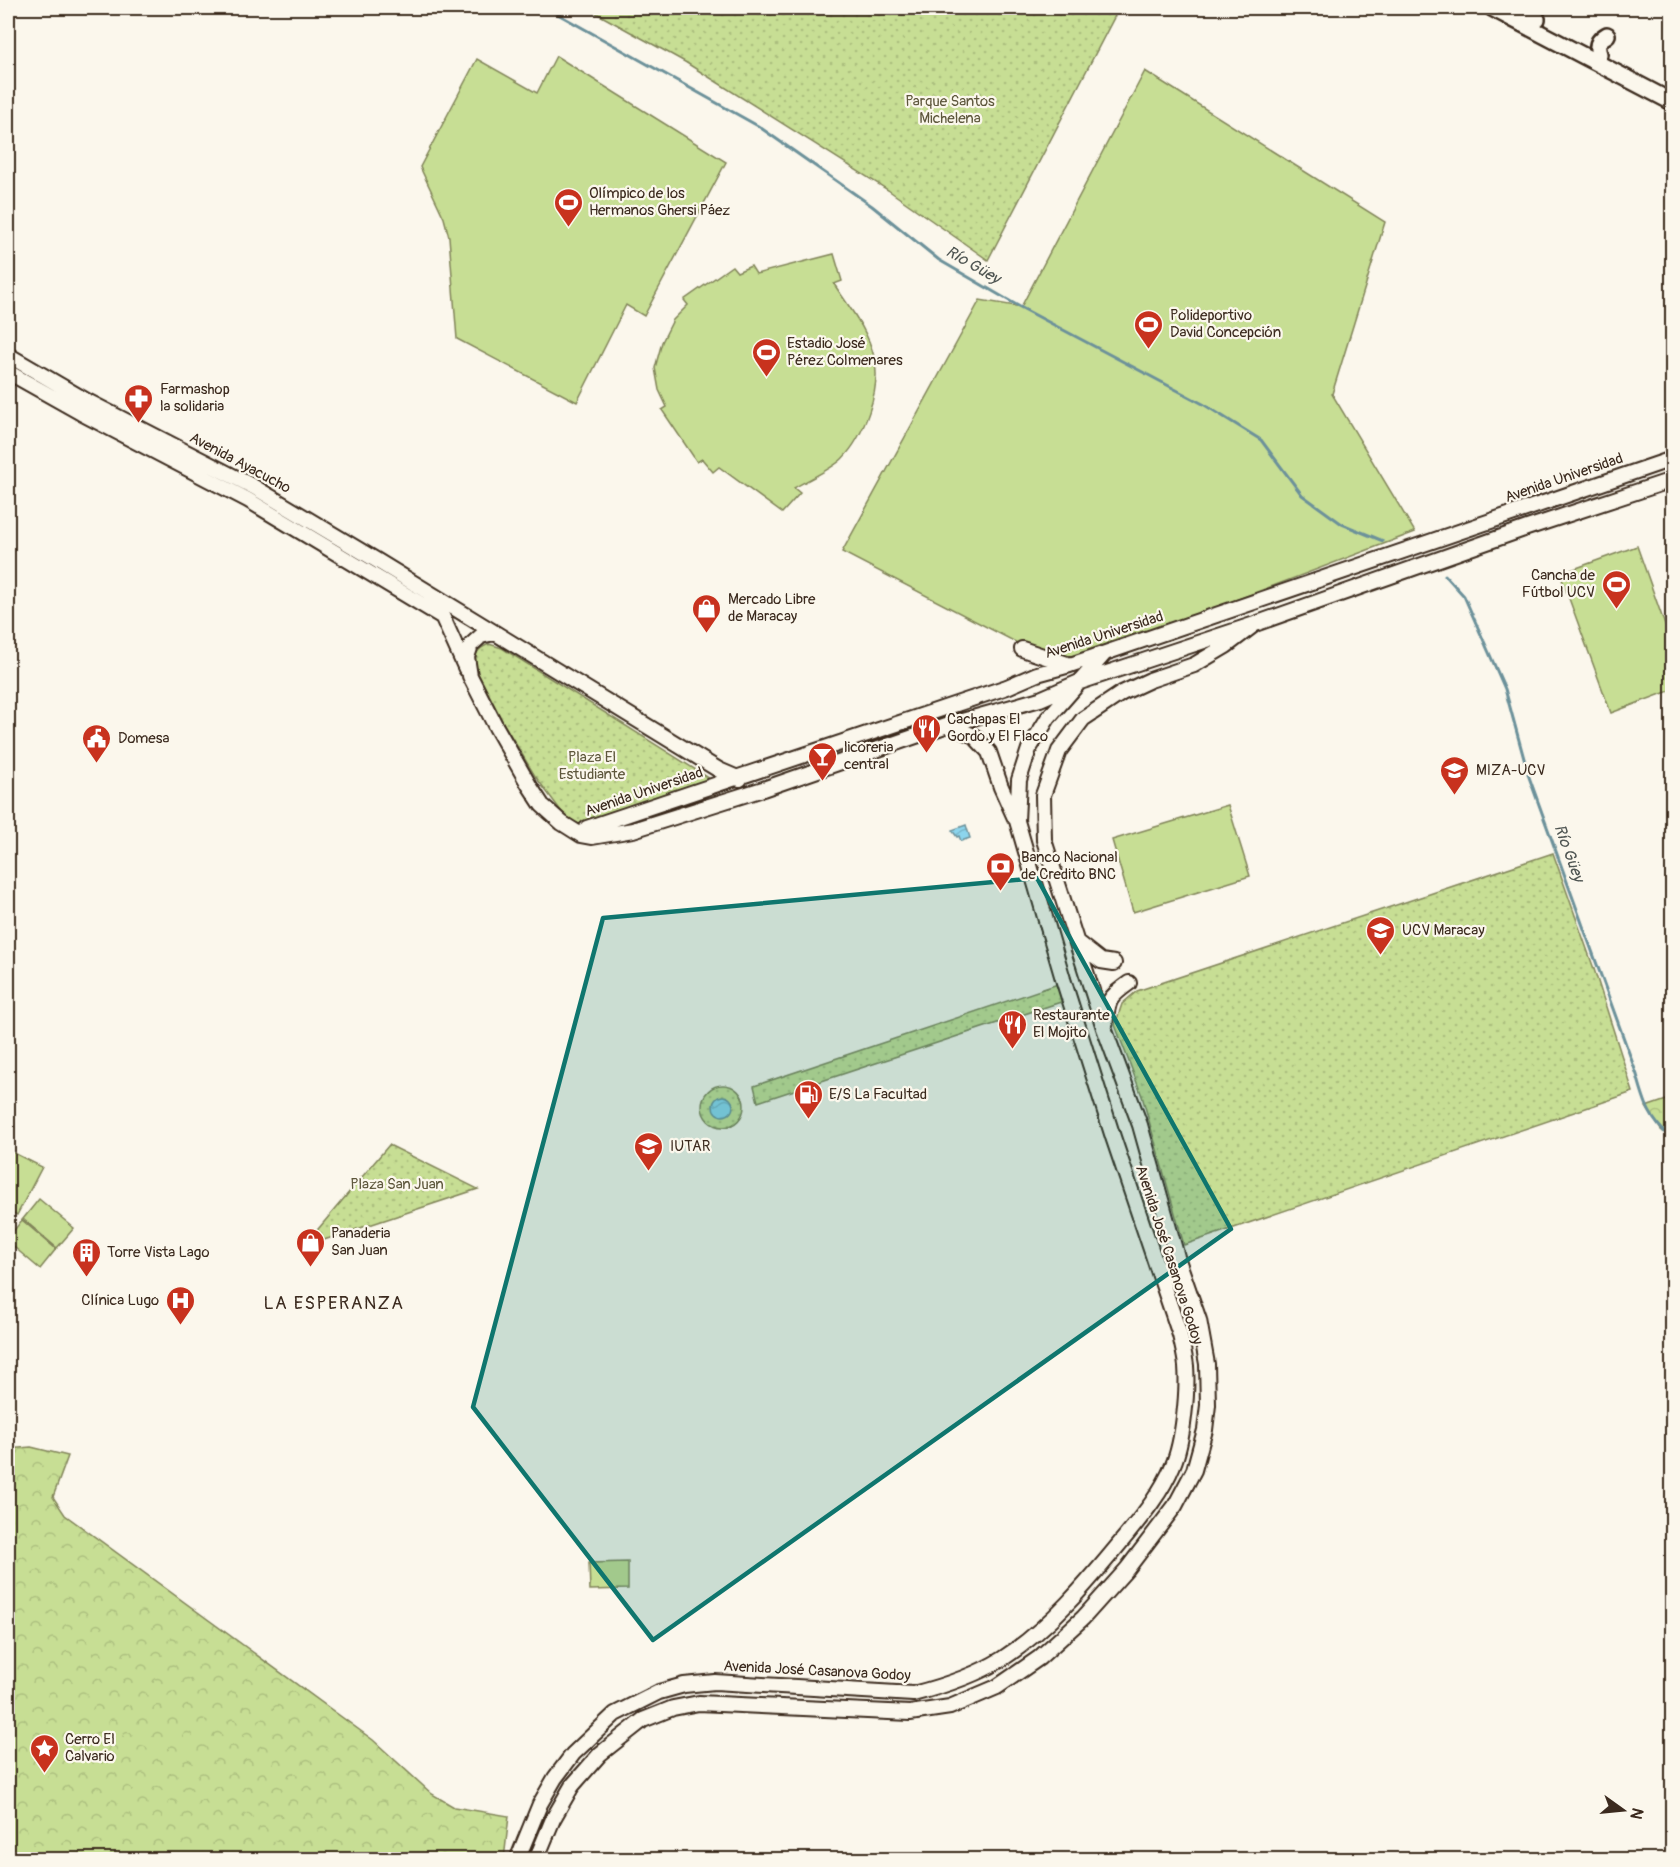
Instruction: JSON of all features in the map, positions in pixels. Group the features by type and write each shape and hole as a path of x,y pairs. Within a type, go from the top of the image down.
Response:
{"main road":[{"path":"1492,8 1672,102"},
{"path":"1516,8 1672,91"},
{"path":"1599,54 1598,43 1607,35"}],"street":[{"name":"Avenida Ayacucho","path":"8,355 87,400 254,488 719,770 764,789"},
{"name":"Avenida Ayacucho","path":"8,372 81,413 248,500 441,616"},
{"name":"Avenida Universidad","path":"581,835 587,828 962,703 1037,674 1070,665 1672,459"},
{"name":"Avenida Universidad","path":"581,835 592,837 633,830 764,789 948,725 1040,699 1077,683 1672,480"},
{"path":"1523,510 1527,528"},
{"path":"435,597 441,616 470,676 529,785 543,805 562,823 581,835"},
{"path":"1114,963 1101,961 1078,942 1044,840 1043,795 1059,751 1083,719 1122,693 1150,680 1194,665 1226,646 1255,624"},
{"path":"470,676 467,657 471,645 481,636 494,633"},
{"path":"1022,650 1070,665"},
{"name":"Avenida José Casanova Godoy","path":"517,1860 540,1804 555,1778 573,1754 615,1714 659,1692 684,1685 715,1682 913,1694 951,1683 1001,1660 1031,1638 1068,1602 1111,1554 1152,1504 1174,1465 1183,1425 1186,1397 1186,1366 1180,1335 1110,1126 1017,822 1019,780 1029,749 1048,718 1105,653"},
{"path":"948,725 974,736 989,752 1001,787 1017,822"},
{"name":"Avenida José Casanova Godoy","path":"536,1860 553,1819 572,1786 600,1754 643,1720 673,1708 699,1703 910,1713 950,1707 997,1688 1039,1658 1083,1618 1127,1569 1175,1506 1194,1470 1205,1430 1208,1405 1207,1364 1199,1320 1177,1257 1140,1125 1104,1028 1078,942"},
{"path":"1104,1028 1113,994 1130,983"}],"highlighted area":[{"path":"1037,878 1231,1229 653,1640 473,1407 603,918"}],"green space":[{"name":"Parque Santos Michelena","path":"587,8 1119,8 988,260 888,190 685,62"},
{"name":"Olímpico de los Hermanos Ghersi Páez","path":"556,56 726,162 644,316 626,305 577,402 457,339 449,237 444,218 420,167 477,59 537,93"},
{"name":"Polideportivo David Concepción","path":"1145,71 1385,222 1332,394 1415,532 1062,666 842,552 980,300 1021,307"},
{"name":"Estadio José Pérez Colmenares","path":"834,254 842,281 834,284 863,328 874,357 876,369 873,397 864,425 850,450 832,467 794,488 800,493 782,513 719,467 713,472 702,459 697,462 662,410 667,407 659,390 655,368 662,342 673,320 688,305 684,300 732,266 737,272 751,266 756,274"},
{"name":"Cancha de Fútbol UCV","path":"1637,546 1672,645 1672,690 1611,713 1560,574"},
{"name":"Plaza El Estudiante","path":"489,644 502,648 712,780 582,825 567,819 535,776 505,726 476,669 476,654"},
{"path":"1228,805 1250,876 1133,912 1112,840"},
{"path":"1553,853 1594,969 1633,1092 1184,1245 1142,1096 1115,1025 1122,1004 1137,991"},
{"path":"1061,983 1067,1000 758,1102 754,1086"},
{"path":"723,1085 738,1091 744,1106 738,1121 723,1127 708,1121 702,1106 708,1091"},
{"path":"1672,1098 1672,1139 1661,1130 1646,1107"},
{"name":"Plaza San Juan","path":"389,1145 478,1189 303,1247"},
{"path":"8,1150 42,1167 17,1215 8,1210"},
{"path":"39,1199 74,1228 57,1248 23,1219"},
{"path":"22,1220 56,1249 40,1269 8,1242 8,1238"},
{"path":"31,1447 68,1456 53,1497 65,1515 373,1740 432,1794 454,1807 509,1816 504,1859 8,1859 8,1449"},
{"path":"628,1562 628,1589 590,1590 589,1563"}],"water":[{"path":"966,825 970,838 961,841 952,830"},
{"path":"723,1096 730,1099 733,1106 730,1113 723,1116 716,1113 713,1106 716,1099"}],"waterway":[{"name":"Río Güey","path":"547,8 758,126 872,206 939,260 1020,307 1203,404 1261,440 1302,495 1342,524 1383,541"},
{"name":"Río Güey","path":"1445,575 1464,596 1505,689 1529,777 1646,1103 1658,1125 1672,1139"}],"place":[{"name":"Olímpico de los Hermanos Ghersi Páez","path":"568,228"},
{"name":"Polideportivo David Concepción","path":"1149,350"},
{"name":"Estadio José Pérez Colmenares","path":"766,378"},
{"name":"Farmashop la solidaria","path":"139,424"},
{"name":"Cancha de Fútbol UCV","path":"1616,610"},
{"name":"Mercado Libre de Maracay","path":"707,634"},
{"name":"Cachapas El Gordo y El Flaco","path":"926,754"},
{"name":"Domesa","path":"97,764"},
{"name":"licoreria central","path":"823,782"},
{"name":"MIZA-UCV","path":"1455,796"},
{"name":"Banco Nacional de Credito BNC","path":"1000,892"},
{"name":"UCV Maracay","path":"1381,956"},
{"name":"Restaurante El Mojito","path":"1012,1050"},
{"name":"E/S La Facultad","path":"808,1120"},
{"name":"IUTAR","path":"649,1172"},
{"name":"Panaderia San Juan","path":"310,1268"},
{"name":"Torre Vista Lago","path":"86,1278"},
{"name":"Clínica Lugo","path":"180,1326"},
{"name":"Cerro El Calvario","path":"44,1774"}],"district":[{"name":"LA ESPERANZA","path":"334,1303"}]}
